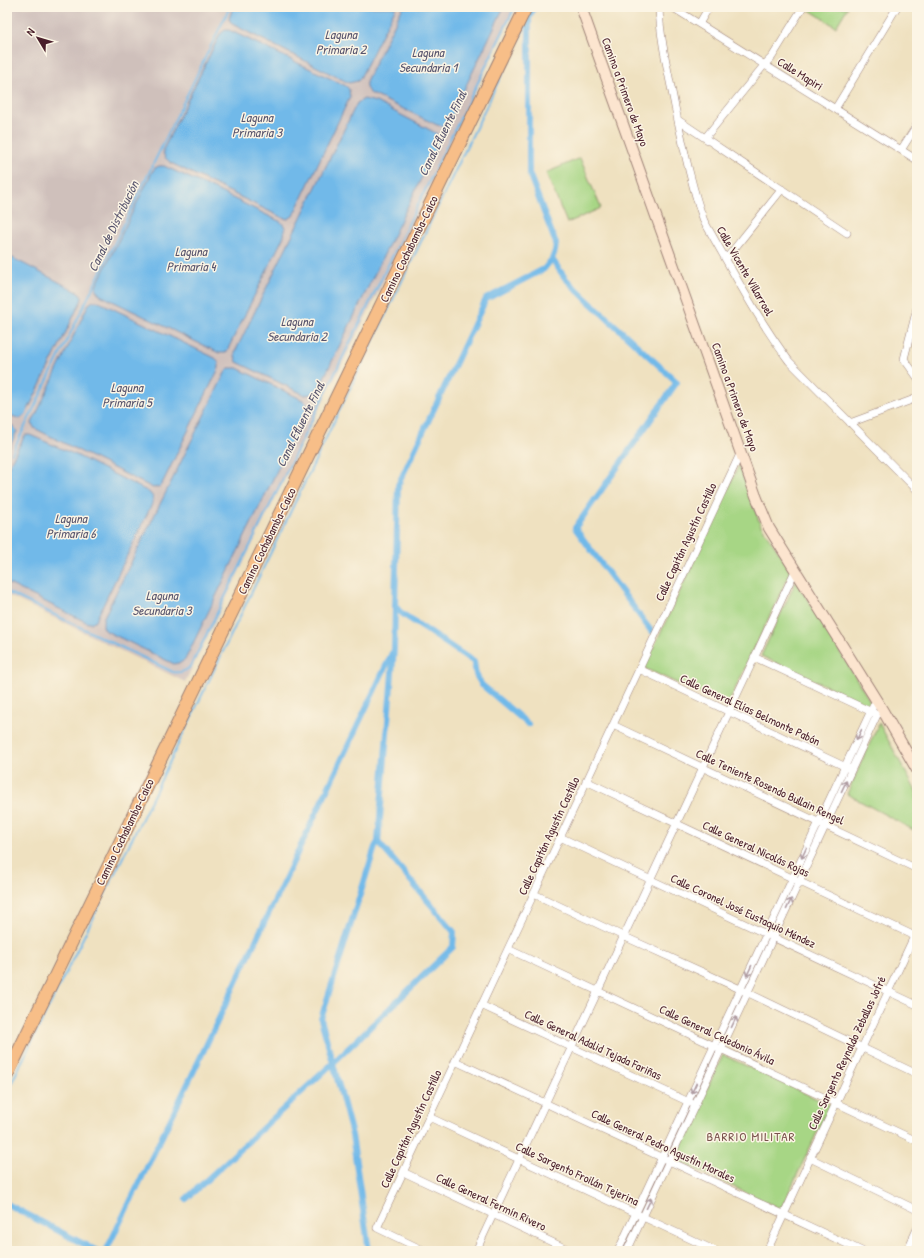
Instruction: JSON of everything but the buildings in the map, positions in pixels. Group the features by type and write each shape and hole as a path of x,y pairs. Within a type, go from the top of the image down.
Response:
{"main road":[{"name":"Camino Cochabamba-Caico","path":"7,1075 526,7"},
{"name":"Camino a Primero de Mayo","path":"581,7 768,528 876,700 880,713 917,770"}],"street":[{"name":"Calle Vicente Villarroel","path":"659,7 665,58 678,120 704,221 762,323 774,342 789,361 917,490"},
{"name":"Calle Mapiri","path":"672,7 917,160"},
{"path":"699,24 710,7"},
{"path":"704,138 772,57 803,7"},
{"path":"835,108 897,7"},
{"path":"678,120 847,233"},
{"path":"901,150 917,125"},
{"path":"726,259 782,189"},
{"path":"917,308 904,359 917,377"},
{"path":"850,423 917,398"},
{"name":"Calle Capitán Agustín Castillo","path":"425,1251 377,1228 741,452"},
{"path":"476,1251 795,571"},
{"path":"627,1251 773,937 880,713 870,711 754,658"},
{"name":"Calle General Elías Belmonte Pabón","path":"639,669 852,770"},
{"path":"618,1251 876,700"},
{"name":"Calle Teniente Rosendo Bullain Rengel","path":"613,725 917,869"},
{"name":"Calle General Nicolás Rojas","path":"586,781 800,882 916,934"},
{"name":"Calle Coronel José Eustaquio Méndez","path":"560,837 917,1005"},
{"path":"534,894 740,989 917,1074"},
{"name":"Calle Sargento Reynaldo Zeballos Jofré","path":"767,1251 916,934"},
{"name":"Calle General Celedonio Ávila","path":"508,949 917,1141"},
{"name":"Calle General Adalid Tejada Fariñas","path":"481,1005 695,1105"},
{"name":"Calle General Pedro Agustín Morales","path":"455,1061 862,1251"},
{"name":"Calle Sargento Froilán Tejerina","path":"429,1117 716,1251"},
{"path":"810,1158 917,1210"},
{"name":"Calle General Fermín Rivero","path":"403,1172 571,1251"},
{"path":"907,1251 917,1229"}],"shaded area":[{"path":"7,7 516,7 393,263 321,405 185,682 7,595"}],"green space":[{"path":"809,7 848,7 836,27 808,9"},
{"path":"580,158 601,208 567,223 546,173"},
{"path":"739,465 760,524 791,571 727,706 644,668"},
{"path":"796,581 870,701 868,705 761,656"},
{"path":"879,723 917,793 917,832 847,794"},
{"path":"723,1055 830,1105 781,1209 674,1159"}],"water":[{"name":"Laguna Primaria 2","path":"233,7 396,7 360,78 358,81 349,83 232,24 229,19"},
{"name":"Laguna Secundaria 1","path":"403,7 504,7 450,119 442,126 370,93 366,88 367,79"},
{"name":"Laguna Primaria 3","path":"225,30 229,30 346,86 349,89 350,97 293,216 288,219 283,218 171,163 166,159 164,154 163,150 220,34"},
{"name":"Laguna Secundaria 2","path":"364,99 376,102 434,132 437,134 439,142 319,388 312,394 305,395 237,362 235,352 357,103"},
{"name":"Laguna Primaria 4","path":"159,166 164,166 212,188 281,222 285,227 284,236 226,353 219,353 100,295 96,290 96,286 152,172"},
{"path":"7,255 78,292 82,297 26,414 20,419 7,414"},
{"name":"Laguna Primaria 5","path":"93,301 97,301 215,358 218,362 219,368 162,484 159,487 153,488 34,428 32,423 88,305"},
{"name":"Laguna Secundaria 3","path":"229,368 237,368 303,400 307,405 307,409 186,658 182,662 174,664 106,631 103,627 103,619 225,373"},
{"path":"7,422 17,431 7,453"},
{"name":"Laguna Primaria 6","path":"25,435 30,435 76,455 149,492 153,497 152,504 96,620 91,623 88,623 7,583 7,469"}],"waterway":[{"name":"Canal de Distribución","path":"12,453 230,7"},
{"name":"Canal Efluente Final","path":"7,592 173,672 182,672 191,666 515,7"},
{"path":"186,1199 333,1063 321,1019 375,847 378,842 394,649 398,485 486,299 544,269 552,259 555,251 556,243 529,173 529,18 534,7"},
{"path":"7,1092 158,786 529,18"},
{"path":"552,259 565,278 585,298 677,382 575,528 651,631"},
{"path":"395,605 399,611 407,617 474,662 476,675 482,685 528,724"},
{"path":"106,1251 193,1073 392,653"},
{"path":"369,1251 352,1135 333,1063 453,947 454,932 378,842"},
{"path":"7,1204 97,1251"}],"district":[{"name":"BARRIO MILITAR","path":"751,1136"}]}
